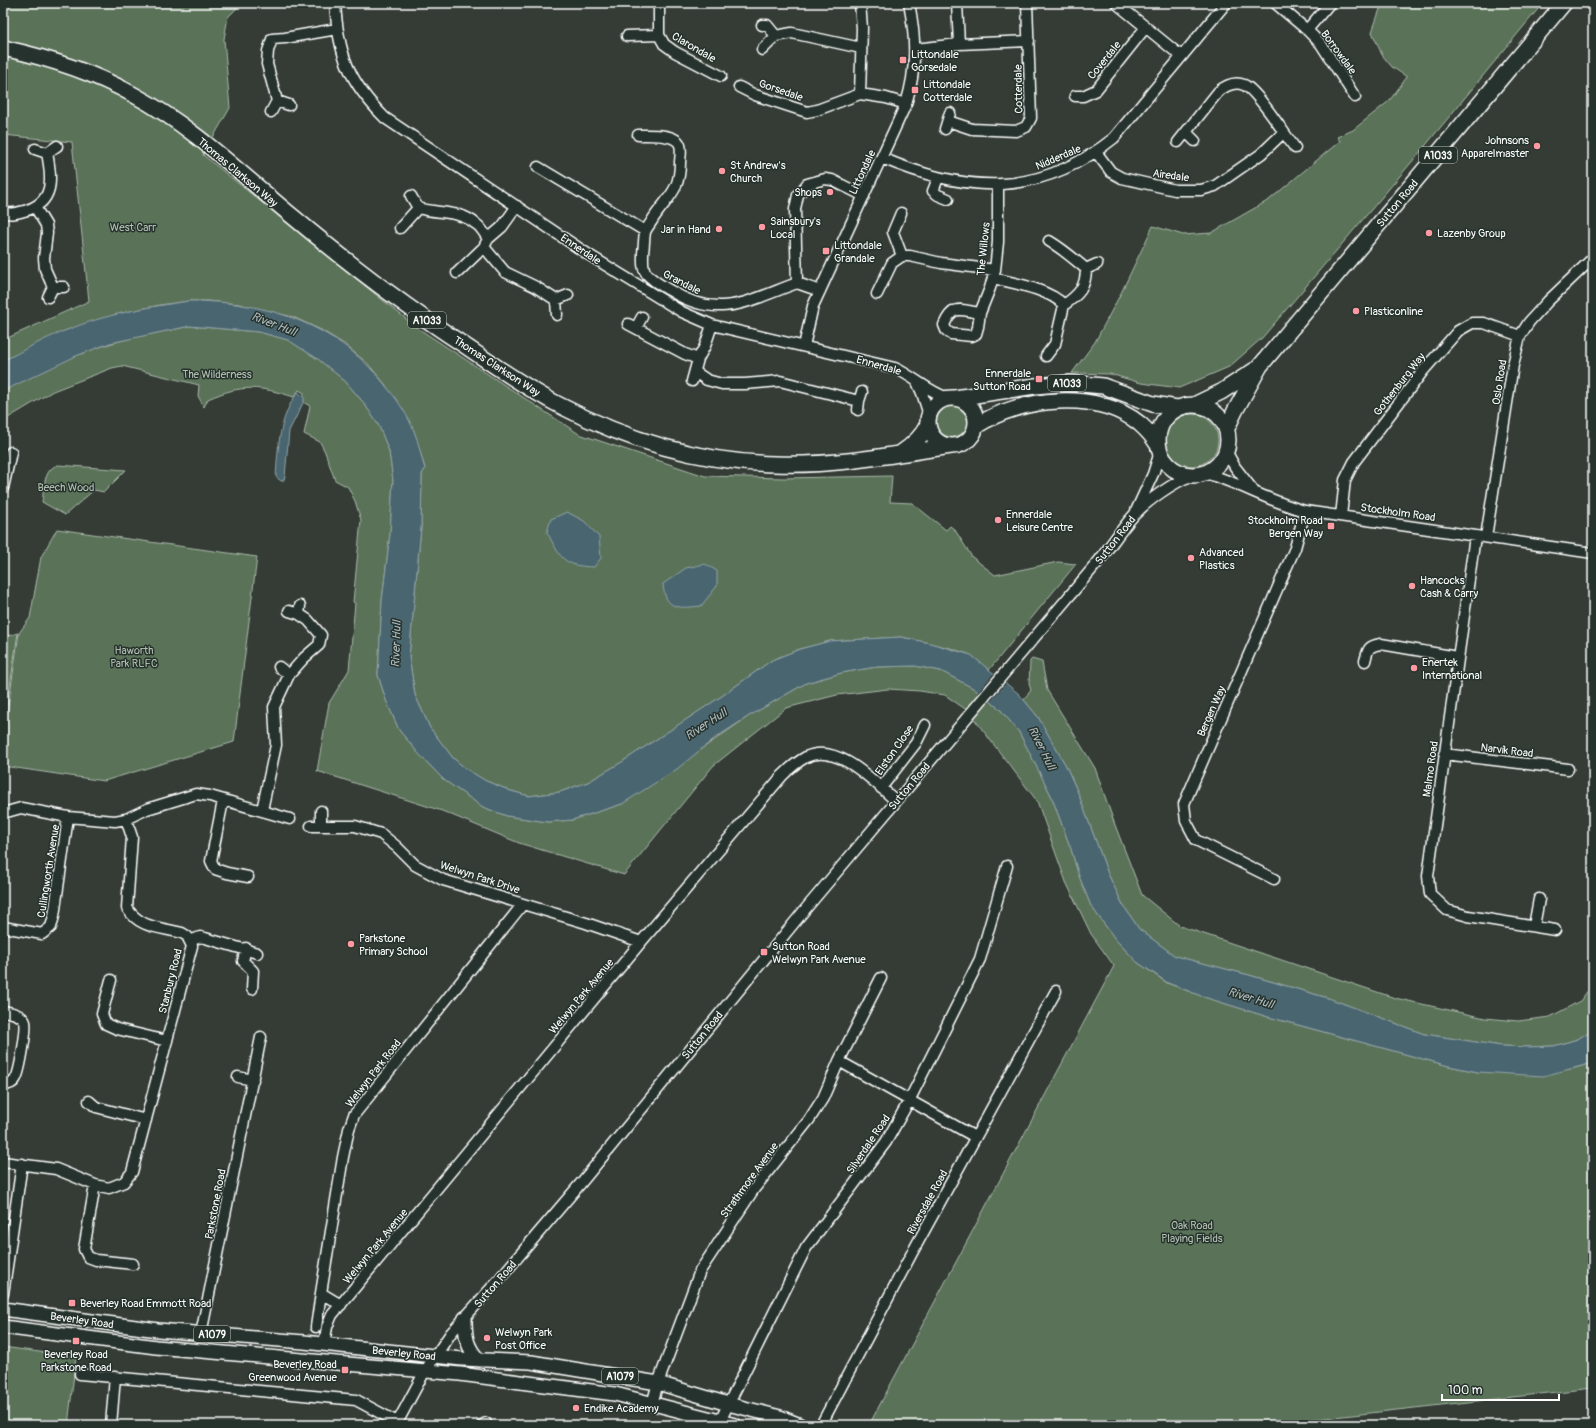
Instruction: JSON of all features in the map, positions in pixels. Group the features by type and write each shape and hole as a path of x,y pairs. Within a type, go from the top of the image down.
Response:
{"highway":[{"name":"Sutton Road","path":"1260,366 1564,3"},
{"name":"Thomas Clarkson Way","path":"3,48 39,57 73,68 108,82 136,96 159,110 211,148 308,230 432,324 515,380 559,405 598,424 638,439 684,452 757,463 827,463 861,461 900,454"},
{"name":"A1033","path":"1196,404 1221,392 1260,366"},
{"name":"A1033","path":"1227,428 1260,366"},
{"name":"A1033","path":"952,398 1035,386 1086,383 1103,386 1153,404 1177,408"},
{"path":"952,398 963,400 969,405 974,411 976,426 974,432 968,440 959,445 951,446 945,445 934,437 929,420 936,404 952,398"},
{"name":"A1033","path":"976,426 1004,411 1058,401 1078,401 1100,405 1126,415 1140,424 1159,449"},
{"path":"1196,404 1206,407 1215,412 1222,419 1227,428 1228,440 1226,451 1218,464 1199,474 1183,474 1173,469 1165,462 1159,449 1158,434 1162,423 1168,414 1177,408 1196,404"},
{"name":"A1033","path":"900,454 914,445 924,434 929,420"},
{"name":"A1033","path":"900,454 951,446"}],"main road":[{"name":"Beverley Road","path":"3,1309 158,1330 324,1344 479,1360 530,1362 658,1383 728,1404 780,1417 796,1424"},
{"path":"465,1318 465,1336 467,1344 479,1360"},
{"name":"Beverley Road","path":"3,1327 156,1347 425,1371 615,1394 735,1425"},
{"path":"561,1387 563,1367"}],"street":[{"name":"Ennerdale","path":"335,3 337,29 342,55 358,87 370,103 385,118 635,285 682,312 712,325 895,368 935,393 952,398"},
{"name":"Clarondale","path":"659,3 660,34 664,44 675,52 721,76"},
{"path":"860,3 862,28 860,94 886,98 906,104"},
{"name":"Littondale","path":"804,346 813,306 882,158 906,104 913,83 915,49 909,3"},
{"path":"957,3 959,44"},
{"name":"Cotterdale","path":"948,121 972,130 1016,132 1026,127 1031,118 1028,3"},
{"path":"1116,3 1181,56"},
{"name":"Nidderdale","path":"882,158 938,178 962,183 998,185 1036,179 1075,165 1096,152 1114,138 1226,3"},
{"name":"Borrowdale","path":"1275,3 1321,44 1355,90"},
{"name":"Borrowdale","path":"1307,30 1330,3"},
{"path":"762,25 767,25 776,36"},
{"name":"Coverdale","path":"1075,96 1083,96 1096,90 1146,28"},
{"path":"271,112 277,101 267,64 268,37 285,38 337,29"},
{"path":"762,50 776,36 792,33 861,48"},
{"name":"Clarondale","path":"627,36 660,34"},
{"path":"915,49 959,44 1029,41"},
{"path":"1178,142 1218,92 1230,84 1236,83 1245,85 1250,89 1295,148"},
{"name":"Gorsedale","path":"739,87 755,95 807,112 852,98 860,94"},
{"path":"277,101 289,105"},
{"path":"1186,132 1195,140"},
{"name":"Airedale","path":"1096,152 1111,172 1122,178 1175,190 1201,190 1215,186 1261,154 1284,133"},
{"name":"Grandale","path":"638,134 668,136 676,139 680,145 680,177 676,189 657,213 646,231 642,263 645,272 657,282 694,303 716,306 737,305 798,283"},
{"path":"47,153 57,146"},
{"path":"35,149 47,153"},
{"path":"3,212 16,213 35,208 45,198 50,188 47,153"},
{"path":"538,167 646,231"},
{"path":"938,178 933,191 938,196 948,199"},
{"path":"820,291 798,283 795,209 798,195 807,184 824,179 832,180 864,196"},
{"name":"The Willows","path":"980,313 994,274 998,242 998,185"},
{"path":"411,196 418,208 461,215 477,224 486,243 505,272 536,287 556,300"},
{"path":"457,273 502,227 517,206"},
{"path":"35,208 46,225 47,233 44,258 45,269 53,287"},
{"path":"400,228 418,208"},
{"path":"902,213 893,232 902,256"},
{"path":"1049,241 1063,249 1069,256 1086,269"},
{"path":"877,294 892,263 902,256 910,256 994,274 1043,292 1058,299 1064,305"},
{"name":"Oslo Road","path":"1486,537 1513,365 1520,336 1529,322 1548,301 1593,258"},
{"path":"1086,269 1097,264"},
{"path":"1046,356 1055,344 1064,305 1077,296 1086,280 1086,269"},
{"path":"53,287 64,287"},
{"path":"48,297 53,287"},
{"path":"556,300 568,295"},
{"path":"556,300 557,315"},
{"path":"642,317 632,326 685,354 698,359"},
{"name":"Gothenburg Way","path":"1341,516 1345,480 1354,462 1423,371 1458,331 1472,323 1484,323 1520,336"},
{"path":"712,325 705,346 698,359 694,376 722,384 780,381 860,401"},
{"path":"916,380 922,393 929,420"},
{"path":"1134,515 1153,474 1159,449"},
{"path":"1226,451 1235,467 1254,492"},
{"path":"3,488 11,452"},
{"name":"Stockholm Road","path":"1199,474 1254,492 1275,502 1305,511 1593,553"},
{"name":"Sutton Road","path":"396,1424 425,1371 451,1333 501,1277 585,1178 969,714 1098,562 1134,515 1181,480 1199,474"},
{"name":"Bergen Way","path":"1274,879 1196,840 1186,821 1184,804 1295,548 1305,511"},
{"name":"Malmo Road","path":"1475,536 1457,657 1428,876 1430,894 1447,910 1468,916 1555,930"},
{"path":"262,810 266,776 276,746 274,707 289,676 304,658 319,644 321,635 308,620 296,611"},
{"path":"1365,661 1368,650 1373,645 1381,644 1457,657"},
{"path":"279,667 289,676"},
{"name":"Elston Close","path":"881,788 916,743 926,725"},
{"name":"Welwyn Park Avenue","path":"324,1344 327,1327 332,1315 641,942 782,776 795,764 808,756 832,754 848,761 896,802"},
{"name":"Narvik Road","path":"1444,754 1568,769"},
{"path":"3,813 21,808 68,817 115,821 126,819 147,809 196,794 210,796 290,819"},
{"path":"223,800 211,862 215,869 226,873 248,877"},
{"path":"321,811 321,826"},
{"name":"Cullingworth Avenue","path":"3,926 42,934 51,927 54,916 68,817"},
{"name":"Stanbury Road","path":"3,1162 56,1169 95,1185 109,1188 124,1182 132,1172 192,946 187,936 182,933 146,925 132,916 127,908 132,837 126,819"},
{"name":"Welwyn Park Drive","path":"311,826 355,826 381,834 397,847 415,866 443,880 586,923 641,942"},
{"name":"Silverdale Road","path":"720,1421 806,1248 886,1142 910,1101 980,959 1007,866"},
{"path":"1534,926 1540,899"},
{"name":"Welwyn Park Road","path":"316,1327 343,1157 349,1129 354,1115 522,904"},
{"path":"190,941 200,937 257,952"},
{"path":"246,948 243,962 253,971 252,989"},
{"name":"Strathmore Avenue","path":"652,1404 658,1383 700,1271 754,1189 809,1120 823,1098 839,1061 881,978"},
{"path":"107,986 102,1014 106,1024 117,1029 167,1041"},
{"name":"Riversdale Road","path":"821,1425 975,1138 1056,991"},
{"path":"3,1011 19,1015 24,1021 25,1028 21,1060 16,1079 12,1083 3,1085"},
{"name":"Parkstone Road","path":"201,1334 261,1037"},
{"path":"839,1061 975,1138"},
{"path":"238,1077 253,1080"},
{"path":"89,1100 96,1107 146,1120"},
{"path":"3,1294 22,1164"},
{"path":"95,1185 84,1249 88,1257 96,1260 133,1264"},
{"path":"321,1293 341,1305"},
{"path":"80,1374 356,1400 396,1424"},
{"path":"111,1425 116,1377"}],"green space":[{"name":"West Carr","path":"3,3 242,3 228,17 224,39 230,108 203,155 416,327 579,434 705,476 783,478 892,476 890,502 912,503 946,530 950,526 955,530 972,557 995,575 1058,562 1076,564 989,670 971,655 950,648 902,637 830,641 800,649 772,660 722,696 622,762 588,782 560,792 529,796 511,791 486,781 466,769 453,758 430,728 415,695 409,657 421,527 422,474 425,469 414,431 385,384 367,363 344,344 321,330 293,317 239,304 208,301 189,301 160,305 122,313 67,330 3,361 3,340 89,301 72,142 3,135"},
{"path":"1385,3 1421,3 1431,6 1453,3 1543,3 1416,157 1262,338 1229,367 1179,388 1141,383 1110,374 1072,373 1095,342 1121,293 1153,226 1183,235 1211,233 1269,200 1340,141 1337,137 1353,130 1389,101 1407,77 1392,67 1382,55 1372,32 1380,9"},
{"name":"Oak Road Playing Fields","path":"190,326 259,332 288,340 318,359 345,381 364,403 379,426 389,451 393,480 390,534 382,601 378,675 386,700 399,730 444,780 483,807 507,816 548,822 572,820 622,804 749,716 806,683 841,673 876,667 915,666 941,671 973,688 1000,709 1019,732 1051,795 1091,906 1116,940 1137,962 1167,983 1204,997 1265,1016 1449,1066 1478,1072 1571,1069 1593,1063 1593,1388 1263,1425 869,1425 1114,966 1091,934 1066,882 1037,801 968,711 945,695 920,691 888,689 837,695 786,708 713,766 624,875 519,843 442,811 317,771 329,703 349,670 355,603 353,602 361,520 355,501 348,487 335,480 320,442 304,434 310,406 303,402 304,393 299,390 294,397 260,389 241,389 220,394 208,399 204,407 198,396 199,385 122,366 112,368 53,391 3,421 3,391 28,377 55,364 95,348 140,336"},
{"path":"953,405 965,410 970,422 965,434 953,439 941,434 936,422 941,410"},
{"path":"1187,414 1197,414 1211,421 1218,435 1218,445 1211,459 1197,466 1187,466 1177,462 1170,455 1166,445 1166,435 1170,425 1177,418"},
{"name":"Beech Wood","path":"58,465 126,470 104,492 94,490 65,515 42,502 47,475 53,467"},
{"name":"Haworth Park RLFC","path":"57,529 257,557 234,742 104,781 3,766 3,742 19,633 30,618 41,557"},
{"path":"18,633 3,732 3,637"},
{"path":"1032,659 1042,662 1047,690 1095,768 1142,895 1180,926 1395,998 1485,1018 1518,1021 1550,1017 1580,1001 1593,984 1593,1029 1578,1039 1554,1046 1527,1047 1501,1046 1424,1034 1331,999 1249,975 1175,956 1139,929 1123,905 1108,874 1078,793 1066,766 1038,717 1024,700 1031,690 1029,684 1030,661"},
{"path":"3,1347 76,1357 68,1425 3,1425"}],"water":[{"name":"River Hull","path":"189,301 218,302 274,312 300,321 325,333 348,349 370,368 403,409 416,436 425,469 422,474 421,527 409,657 415,695 430,728 453,758 466,769 486,781 511,791 529,796 560,792 588,782 622,762 722,696 772,660 800,649 830,641 901,637 930,643 971,655 1019,694 1038,717 1066,766 1078,793 1108,874 1123,905 1139,929 1175,956 1249,975 1331,999 1424,1034 1501,1046 1527,1047 1554,1046 1578,1039 1593,1029 1593,1063 1543,1076 1478,1072 1449,1066 1265,1016 1204,997 1168,983 1137,962 1116,940 1091,906 1051,795 1019,732 1000,709 973,688 941,671 915,666 876,667 841,673 806,683 749,716 715,738 677,769 622,804 572,820 548,822 507,816 483,807 444,780 419,754 399,730 386,700 378,675 382,601 390,534 393,480 389,451 379,426 364,403 345,381 318,359 288,340 259,332 190,326 110,343 76,356 3,391 3,361 43,340 82,324 112,315"},
{"path":"298,392 304,397 304,401 289,431 285,477 283,481 281,481 276,477 283,422"},
{"path":"567,512 584,521 599,537 601,558 594,567 575,565 564,559 547,532 551,519"},
{"path":"705,564 717,571 717,586 701,606 680,607 670,603 664,593 663,584 686,568"}],"pier":[{"path":"995,672 1007,682 989,703 977,693"}],"place":[{"name":"Littondale Gorsedale","path":"903,60"},
{"name":"Littondale Cotterdale","path":"915,90"},
{"name":"Johnsons Apparelmaster","path":"1537,146"},
{"name":"St Andrew's Church","path":"722,171"},
{"name":"Shops","path":"830,192"},
{"name":"Sainsbury's Local","path":"762,227"},
{"name":"Jar in Hand","path":"719,229"},
{"name":"Lazenby Group","path":"1429,233"},
{"name":"Littondale Grandale","path":"826,251"},
{"name":"Plasticonline","path":"1356,311"},
{"name":"Ennerdale Sutton Road","path":"1039,379"},
{"name":"Ennerdale Leisure Centre","path":"998,520"},
{"name":"Stockholm Road Bergen Way","path":"1331,526"},
{"name":"Advanced Plastics","path":"1191,558"},
{"name":"Hancocks Cash & Carry","path":"1412,586"},
{"name":"Enertek International","path":"1414,668"},
{"name":"Parkstone Primary School","path":"351,944"},
{"name":"Sutton Road Welwyn Park Avenue","path":"764,952"},
{"name":"Beverley Road Emmott Road","path":"72,1303"},
{"name":"Welwyn Park Post Office","path":"487,1338"},
{"name":"Beverley Road Parkstone Road","path":"76,1341"},
{"name":"Beverley Road Greenwood Avenue","path":"345,1370"},
{"name":"Endike Academy","path":"576,1408"}],"park label":[{"name":"The Wilderness","path":"217,374"}]}
